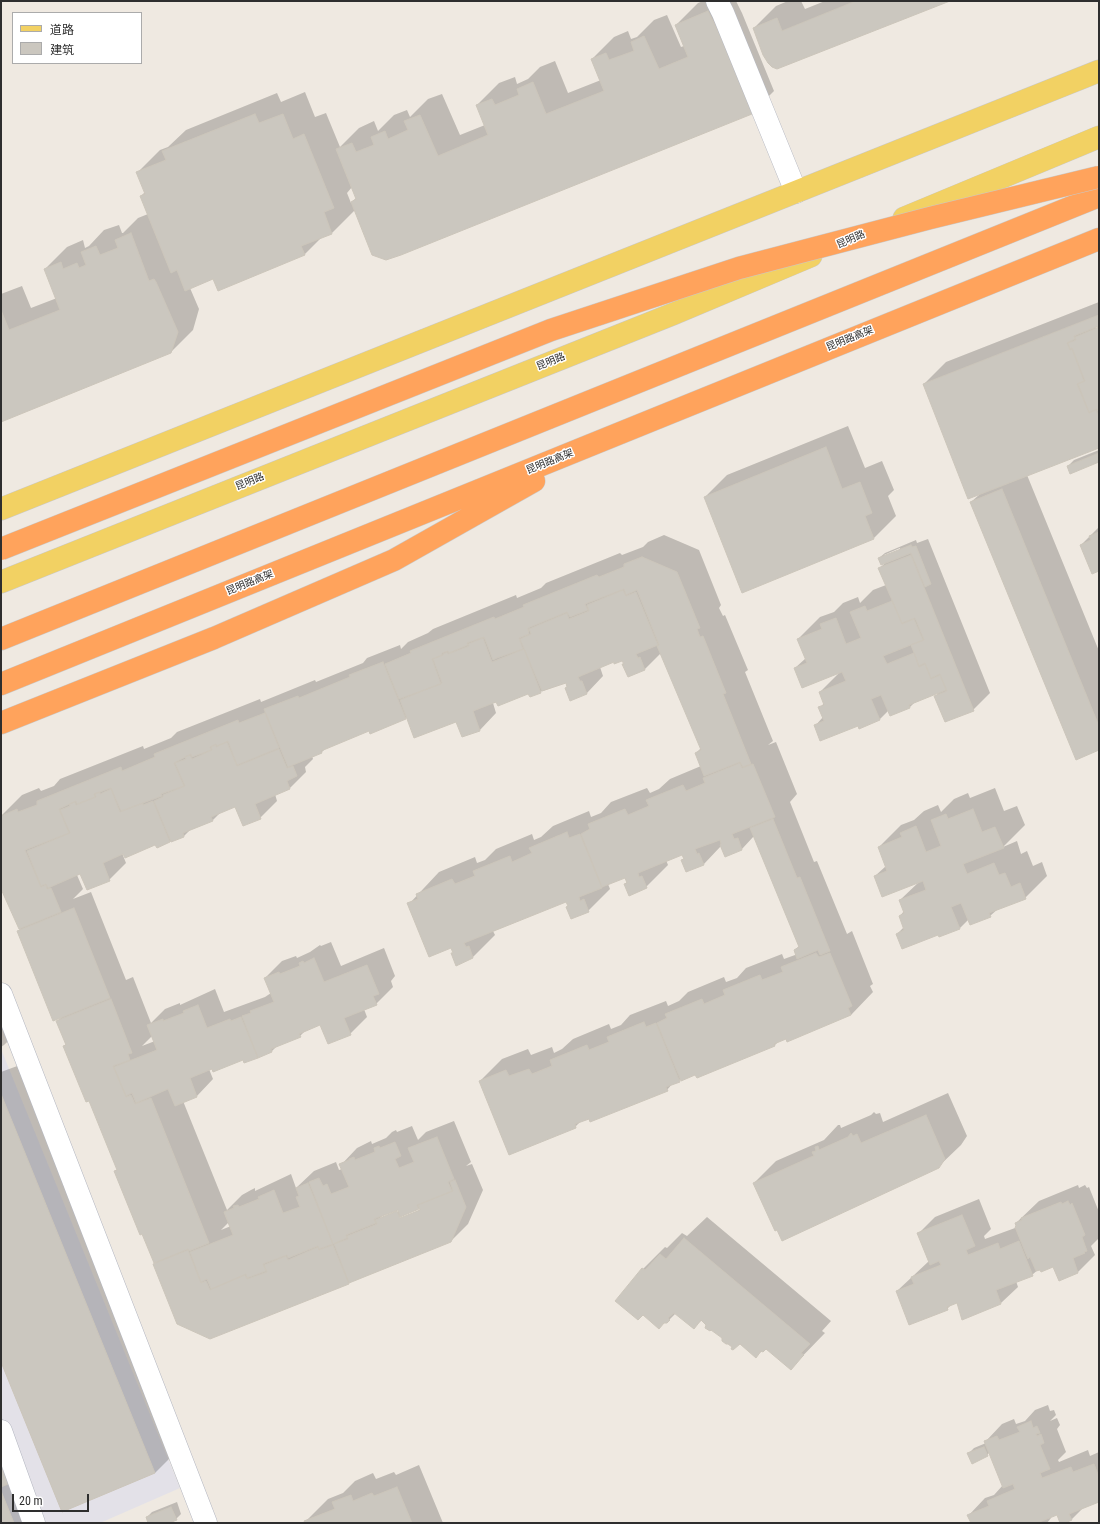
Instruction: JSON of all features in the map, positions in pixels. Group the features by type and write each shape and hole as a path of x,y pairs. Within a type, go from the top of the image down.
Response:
{"highway":[{"path":"1,549 551,330 739,268 930,218 1099,178"},
{"path":"1,639 1099,196"},
{"name":"昆明路高架","path":"1,684 1099,239"},
{"path":"1,723 214,638 394,560 610,438"}],"main road":[{"path":"1,509 1099,71"},
{"name":"昆明路","path":"1,582 673,314 1099,136"}],"street":[{"path":"716,1 723,13 796,192"},
{"path":"1,994 200,1521"},
{"path":"1,1430 34,1523"}],"shaded area":[{"path":"1,1049 180,1488 100,1523 1,1523"}],"building":[{"path":"856,1 950,1 777,69 768,63 763,55 753,28 777,18 782,31"},
{"path":"708,11 720,35 752,114 401,255 386,260 372,255 351,202 356,199 336,149 352,143 356,152 374,145 371,137 385,131 388,139 408,130 404,121 420,115 438,156 488,135 476,105 492,99 495,105 519,95 517,89 533,82 546,114 604,91 591,59 606,53 609,60 634,51 631,42 644,36 659,69 688,57 675,25"},
{"path":"255,114 259,123 283,114 293,139 304,134 334,208 324,212 332,234 301,246 305,255 218,291 213,279 185,291 177,270 171,273 140,196 145,194 136,172 166,160 162,151"},
{"path":"131,233 149,281 154,279 156,282 178,332 171,353 1,422 1,310 9,330 60,310 44,269 61,262 63,269 77,263 79,268 86,265 81,252 96,246 100,255 118,248 115,240"},
{"path":"1099,315 1099,326 1074,336 1075,339 1067,343 1070,350 1072,349 1084,381 1077,384 1089,413 1096,410 1099,417 1099,448 968,499 923,384"},
{"path":"1099,327 1099,414 1097,409 1089,412 1078,384 1085,381 1072,348 1070,349 1068,343 1076,340 1075,337"},
{"path":"826,447 842,489 860,482 872,513 865,516 874,539 742,593 704,497"},
{"path":"1099,453 1099,462 1070,474 1067,466"},
{"path":"1002,489 1099,726 1099,750 1076,760 970,502"},
{"path":"1099,532 1099,571 1092,574 1080,545 1091,540 1089,536"},
{"path":"911,545 912,547 916,546 931,584 925,587 911,553 881,565 878,558"},
{"path":"911,555 974,711 945,722 934,696 947,691 940,674 931,678 925,663 919,666 911,645 924,640 915,618 902,623 878,568"},
{"path":"642,557 677,572 700,628 697,629 700,637 703,636 726,693 723,694 751,764 743,767 740,762 704,776 695,753 701,750 657,646 659,645 637,590 626,595 624,589 585,604 588,610 570,617 567,612 528,628 529,634 519,638 523,649 493,660 484,637 467,643 468,645 449,653 448,651 442,653 442,655 432,659 441,684 399,699 385,664 411,653 410,651 494,617 495,619 524,607 523,605 597,575 599,577 624,567 624,564"},
{"path":"623,590 626,596 636,592 658,645 636,654 638,658 640,657 645,670 628,677 622,661 614,664 614,662 578,677 580,681 582,681 587,694 570,701 565,688 567,687 566,683 542,691 520,639 531,634 529,629 567,613 569,619 589,611 587,605"},
{"path":"892,601 902,624 914,619 923,640 883,656 887,664 914,653 919,667 925,664 931,679 940,675 946,690 909,705 910,708 890,716 881,695 871,699 880,720 859,729 858,726 820,741 814,725 824,721 818,707 824,705 819,692 846,681 842,672 802,688 794,668 807,663 797,639 822,629 820,624 836,618 846,644 861,638 850,612 865,606 867,611"},
{"path":"483,638 492,662 524,649 541,693 530,697 528,694 498,706 496,702 473,711 480,731 462,737 456,722 414,738 400,700 442,683 433,659 447,652 448,654 469,646 468,644"},
{"path":"383,662 406,719 370,734 369,731 321,751 322,753 288,767 264,709 298,696 299,698 350,677 349,675"},
{"path":"265,713 279,748 237,765 228,741 217,746 216,744 210,747 211,750 192,757 191,754 174,763 184,786 161,794 162,796 121,811 111,788 94,794 95,797 77,804 76,801 59,809 69,833 25,850 41,887 46,885 47,889 51,888 61,912 19,929 1,889 1,816 17,809 18,812 37,805 37,801 121,767 122,771 155,757 154,754 238,720 239,723"},
{"path":"227,742 237,766 279,749 287,768 293,766 297,776 287,781 290,789 255,804 261,819 243,826 235,807 211,817 213,821 183,833 184,837 171,842 154,801 163,797 163,795 185,786 175,763 186,759 185,757 190,755 192,759 212,750 211,747 216,745 216,747"},
{"path":"740,763 742,768 753,764 775,817 732,834 734,839 738,838 742,850 725,857 720,845 720,840 695,849 697,854 699,853 704,865 686,872 681,860 684,859 682,855 638,873 639,877 642,876 647,888 629,896 624,884 627,883 625,878 602,887 581,834 590,829 588,824 625,809 628,815 649,806 646,800 683,785 686,791 705,783 703,778"},
{"path":"111,789 120,812 143,803 143,805 153,801 170,842 157,848 155,845 125,858 123,854 103,863 110,881 87,890 80,874 48,888 46,884 41,886 27,851 70,833 60,810 70,806 69,804 75,802 76,805 96,797 95,794 100,792 100,794"},
{"path":"973,809 982,832 995,827 1004,848 963,864 967,874 994,863 999,875 1005,873 1011,887 1020,883 1026,899 989,913 991,917 970,925 961,903 951,907 960,929 939,937 938,935 902,949 896,934 904,930 899,916 904,913 899,900 926,890 923,881 882,897 874,876 887,871 878,847 902,837 900,833 916,826 926,852 941,846 931,820 946,814 948,819"},
{"path":"773,819 797,878 800,877 830,951 820,955 818,950 797,959 794,950 799,947 750,828"},
{"path":"567,832 569,838 580,834 602,888 579,897 580,901 584,899 589,912 571,919 566,907 568,906 566,902 464,943 466,947 469,946 473,958 456,966 451,953 453,953 451,948 429,957 407,903 418,899 416,894 452,879 455,884 475,876 473,871 510,856 512,862 532,853 529,848"},
{"path":"74,908 110,998 53,1021 17,931"},
{"path":"816,953 819,957 830,953 852,1006 848,1008 851,1015 787,1042 786,1039 774,1044 775,1046 697,1078 695,1075 681,1081 657,1023 667,1018 665,1014 702,999 704,1004 725,995 723,990 760,975 762,980 783,972 781,967"},
{"path":"314,958 324,982 367,965 379,994 373,996 377,1005 344,1018 351,1035 328,1044 320,1025 299,1034 301,1037 271,1049 272,1052 258,1058 242,1016 251,1013 250,1011 274,1002 264,978 279,972 280,974 300,966 299,963 303,961 304,963"},
{"path":"111,999 132,1053 128,1054 130,1060 113,1066 126,1097 131,1095 135,1104 151,1098 209,1243 189,1251 188,1249 154,1263 142,1234 140,1235 114,1171 117,1170 89,1101 86,1102 63,1046 66,1045 56,1021"},
{"path":"198,1005 207,1028 230,1019 231,1021 241,1017 258,1058 244,1063 243,1060 213,1072 212,1069 190,1078 197,1097 175,1106 168,1089 136,1103 132,1093 126,1096 114,1067 157,1050 147,1025 184,1013 183,1011"},
{"path":"644,1022 646,1027 656,1023 680,1082 666,1087 668,1091 590,1122 589,1119 575,1124 576,1128 509,1155 479,1081 506,1070 509,1076 529,1069 532,1074 552,1066 550,1060 587,1045 589,1050 609,1042 607,1037"},
{"path":"1,1094 155,1473 62,1512 1,1362"},
{"path":"926,1115 945,1159 939,1168 782,1241 777,1230 775,1231 753,1183 814,1156 812,1152 816,1151 815,1147 818,1146 819,1150 848,1137 851,1133 853,1136 857,1134 861,1143"},
{"path":"437,1137 454,1179 448,1182 452,1191 417,1205 419,1209 400,1217 398,1210 374,1219 376,1223 346,1235 347,1238 333,1244 309,1182 319,1178 323,1186 327,1184 331,1194 349,1187 339,1164 354,1157 355,1160 375,1152 374,1148 379,1146 380,1148 395,1142 401,1156 395,1159 399,1168 414,1162 408,1148"},
{"path":"455,1180 466,1207 451,1242 349,1283 334,1244 348,1239 347,1236 377,1224 375,1220 397,1211 400,1218 420,1210 418,1205 453,1191 450,1182"},
{"path":"308,1183 333,1244 319,1249 318,1246 288,1258 287,1255 263,1264 266,1271 247,1278 246,1274 211,1289 207,1279 201,1282 190,1252 233,1235 224,1212 234,1208 233,1206 238,1205 239,1207 259,1199 258,1197 274,1190 283,1213 300,1207 296,1197 299,1196 296,1188"},
{"path":"1068,1201 1070,1205 1072,1203 1085,1235 1082,1237 1087,1251 1073,1258 1078,1273 1059,1281 1053,1267 1041,1272 1040,1270 1036,1271 1030,1257 1028,1259 1015,1227 1015,1223 1022,1220 1021,1218 1061,1202 1062,1204"},
{"path":"962,1215 975,1246 966,1250 968,1255 998,1243 1000,1249 1019,1241 1033,1276 996,1290 1001,1304 962,1320 957,1303 947,1307 948,1310 909,1325 896,1291 914,1284 911,1277 941,1265 939,1261 930,1265 917,1233"},
{"path":"684,1238 810,1344 801,1353 804,1355 791,1370 766,1349 763,1352 761,1351 756,1358 740,1344 733,1350 731,1349 732,1347 722,1341 722,1338 711,1330 710,1331 705,1328 706,1325 701,1320 694,1329 674,1313 668,1318 670,1320 667,1323 664,1323 659,1329 643,1315 638,1320 615,1301 642,1268 645,1270 660,1254 666,1259"},
{"path":"333,1245 349,1284 210,1339 177,1324 153,1264 188,1250 201,1283 206,1281 210,1290 245,1275 247,1279 267,1272 264,1265 286,1256 288,1260 318,1247 319,1250"},
{"path":"1031,1421 1033,1428 1037,1426 1040,1433 1036,1434 1037,1436 1041,1434 1044,1443 1040,1445 1050,1469 1040,1473 1042,1478 1071,1467 1073,1472 1094,1464 1099,1477 1099,1502 1069,1514 1072,1520 1065,1523 1060,1523 1057,1515 1037,1523 971,1523 967,1515 989,1506 987,1501 1015,1489 1013,1484 1003,1488 984,1441 997,1436 999,1440 1020,1432 1017,1427"},
{"path":"984,1447 988,1456 972,1464 967,1453"},
{"path":"1,1455 13,1482 1,1487"},
{"path":"397,1487 412,1523 305,1523 304,1521 335,1509 332,1502 351,1495 353,1501 372,1493 374,1496"},
{"path":"1,1491 14,1523 1,1523"},
{"path":"171,1507 177,1520 169,1523 148,1523 146,1517"}]}
